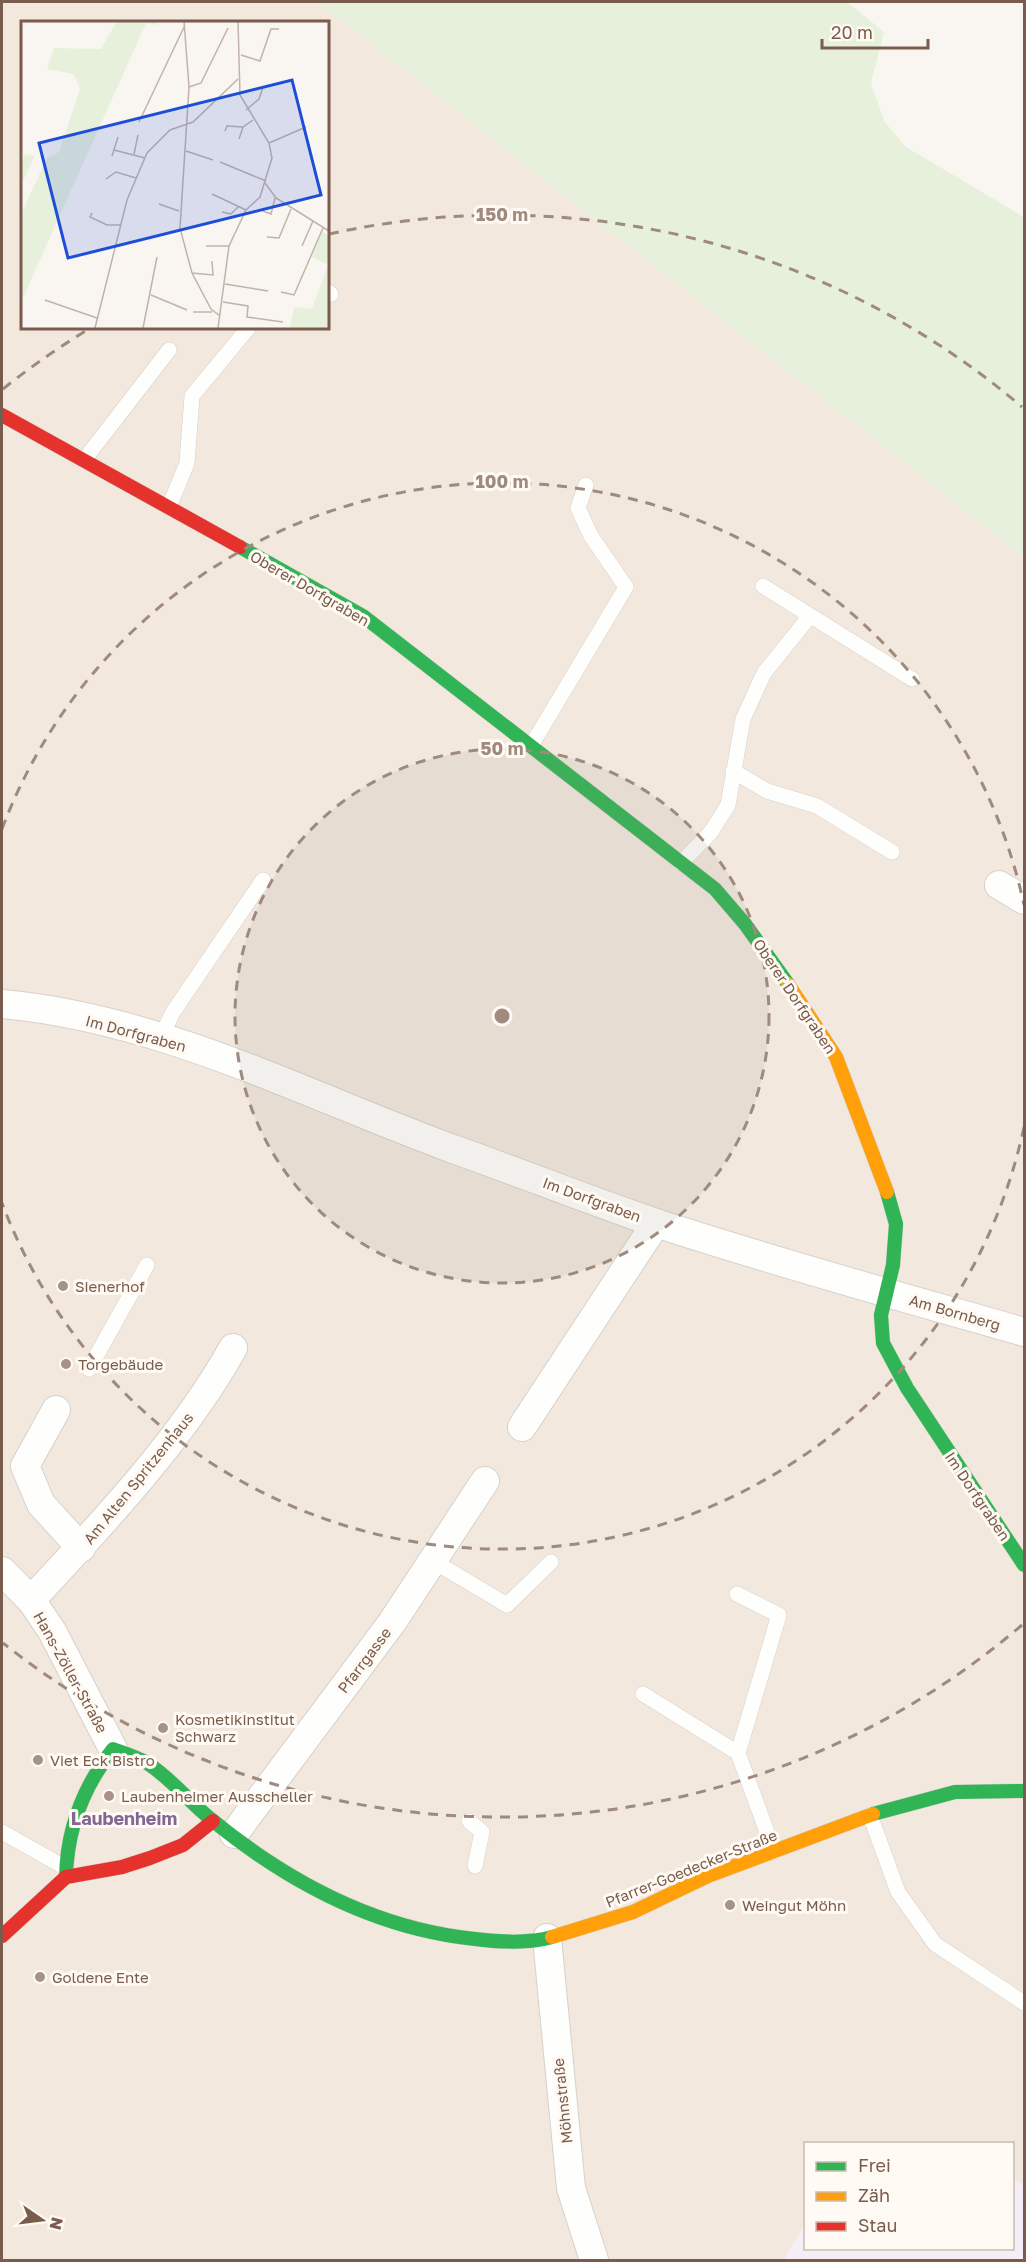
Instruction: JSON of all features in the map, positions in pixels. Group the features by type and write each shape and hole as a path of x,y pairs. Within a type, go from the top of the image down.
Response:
{"street":[{"name":"Oberer Dorfgraben","path":"2,415 363,616 715,889 745,924 806,1009 836,1057 866,1131 891,1203 896,1245 886,1292"},
{"path":"999,885 1024,900"},
{"name":"Im Dorfgraben","path":"2,1004 91,1020 161,1037 238,1064 375,1120 656,1223 886,1292 880,1330 893,1363 1024,1565"},
{"path":"522,1427 656,1223"},
{"name":"Am Bornberg","path":"886,1292 1024,1332"},
{"name":"Am Alten Spritzenhaus","path":"31,1600 81,1548 207,1394 234,1348"},
{"path":"61,1403 25,1466 41,1504 81,1548"},
{"name":"Pfarrgasse","path":"224,1828 393,1621 485,1481"},
{"name":"Hans-Zöller-Straße","path":"2,1571 31,1600 51,1631 113,1749"},
{"path":"66,1873 67,1847 73,1822 102,1761 113,1749"},
{"name":"Pfarrer-Goedecker-Straße","path":"113,1749 147,1763 224,1828 293,1877 370,1916 409,1929 499,1942 547,1938 633,1912 708,1876 870,1815 955,1792 1024,1791"},
{"path":"2,1936 66,1873 122,1867 224,1828"},
{"name":"Möhnstraße","path":"547,1938 571,2188 594,2260"}],"lane":[{"path":"169,507 187,463 192,396 248,328"},
{"path":"84,460 169,350"},
{"path":"531,746 626,587 591,536 578,508 586,485"},
{"path":"763,586 912,679"},
{"path":"681,863 711,832 728,805 742,718 764,673 810,616"},
{"path":"733,771 767,791 817,806 892,852"},
{"path":"161,1037 173,1012 263,880"},
{"path":"89,1369 147,1265"},
{"path":"433,1561 507,1605 551,1562"},
{"path":"737,1594 779,1615 738,1753 774,1851"},
{"path":"643,1694 738,1753"},
{"path":"870,1815 898,1892 935,1944 1024,2003"},
{"path":"469,1821 482,1832 475,1866"},
{"path":"2,1832 66,1873"},
{"path":"460,1938 465,1919"}],"shaded area":[{"path":"2,2 318,2 1024,557 1024,2260 2,2260"},
{"path":"1014,2180 1024,2184 1024,2260 784,2260 804,2225 804,2250 1014,2250"}],"green space":[{"path":"318,2 847,2 884,32 871,83 884,121 906,147 1024,217 1024,557"}],"traffic: fast":[{"path":"240,547 363,616 715,889 745,924 788,984"},
{"path":"887,1192 896,1224 893,1265 881,1315 883,1343 907,1388 1024,1565"},
{"path":"66,1877 73,1825 85,1793 113,1749 147,1763 241,1843 271,1863 335,1899 403,1925 439,1934 504,1942 533,1941 552,1937"},
{"path":"873,1814 955,1792 1024,1791"}],"traffic: slow":[{"path":"788,984 836,1057 887,1192"},
{"path":"552,1937 633,1912 708,1876 873,1814"}],"traffic: jam":[{"path":"2,415 240,547"},
{"path":"2,1936 66,1877 122,1867 150,1858 183,1845 213,1821"}],"place":[{"name":"Sienerhof","path":"63,1286"},
{"name":"Torgebäude","path":"66,1364"},
{"name":"Kosmetikinstitut Schwarz","path":"163,1728"},
{"name":"Viet Eck Bistro","path":"38,1760"},
{"name":"Laubenheimer Ausscheller","path":"109,1796"},
{"name":"Weingut Möhn","path":"730,1905"},
{"name":"Goldene Ente","path":"40,1977"}],"district":[{"name":"Laubenheim","path":"124,1818"}]}
